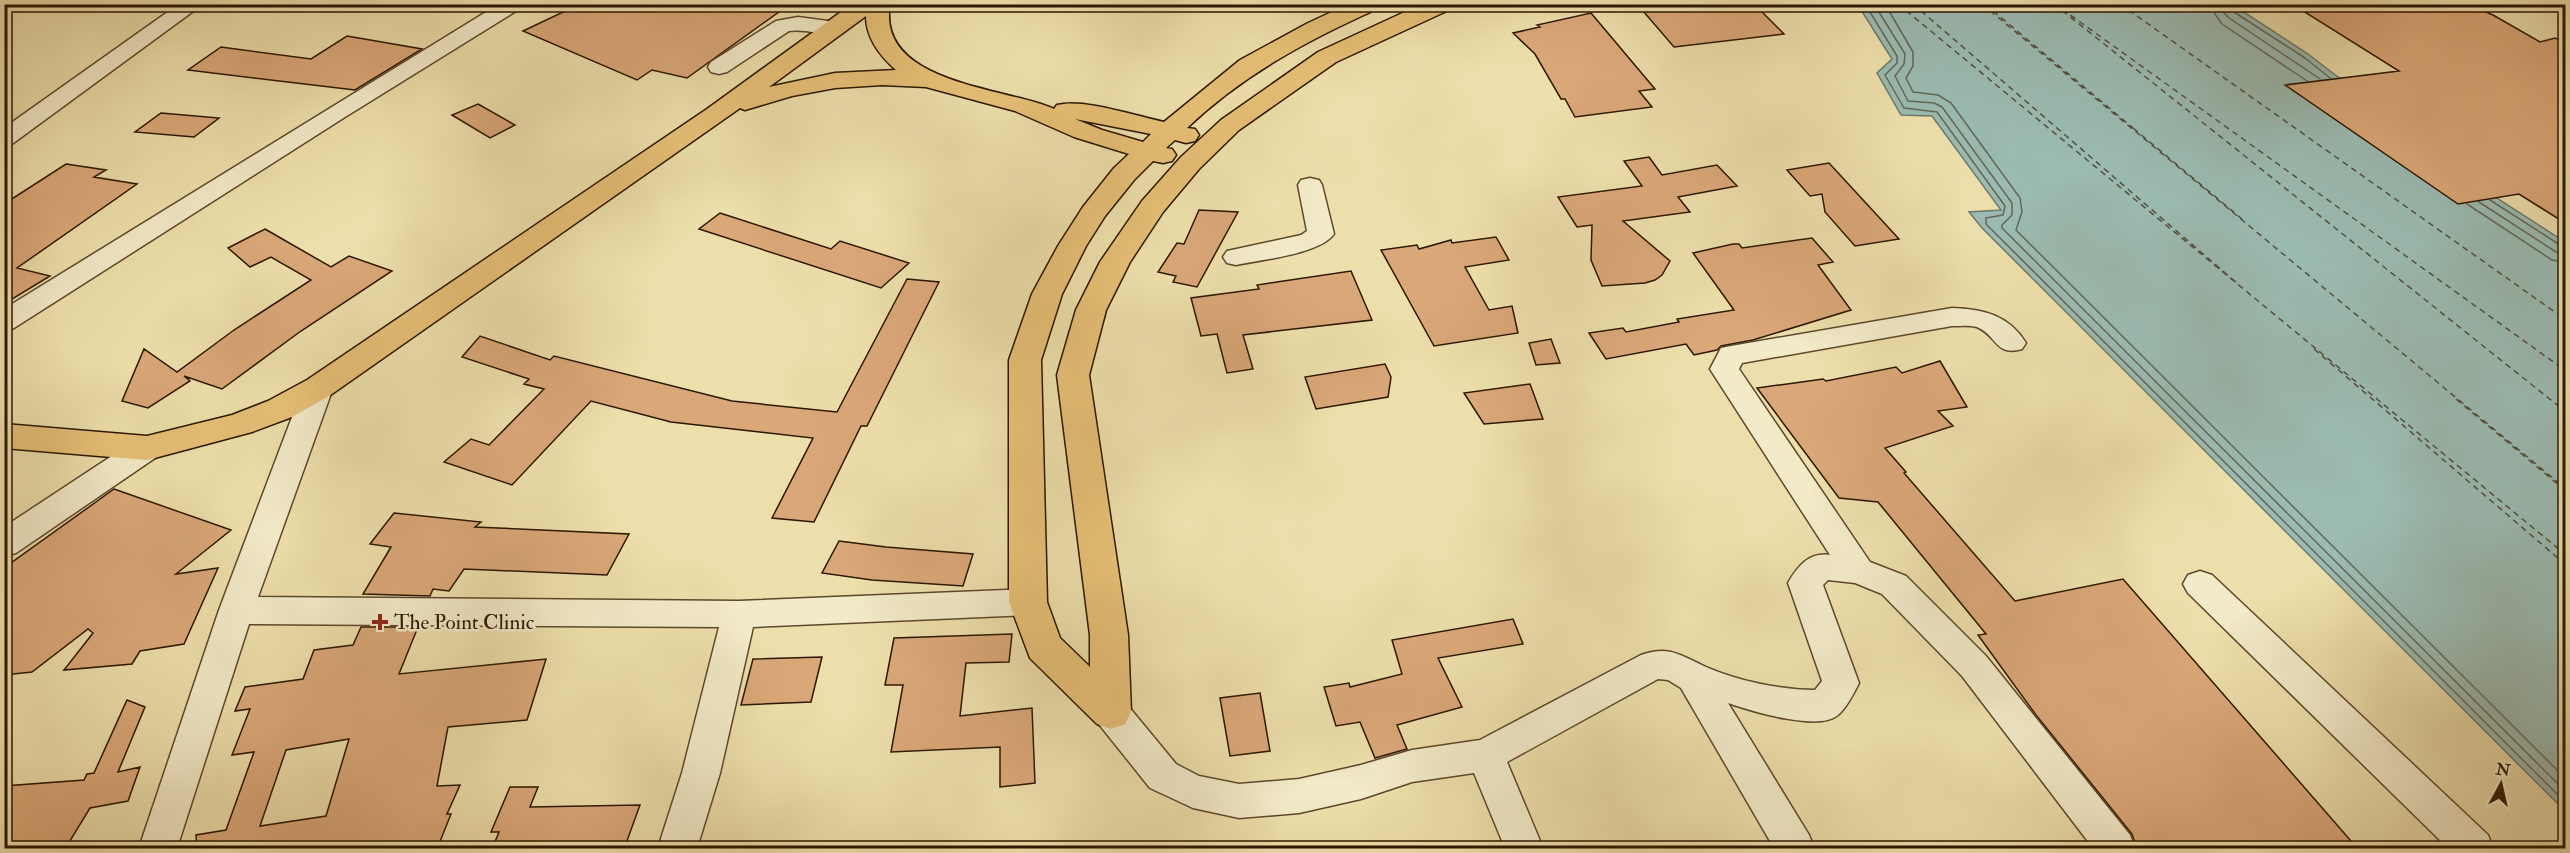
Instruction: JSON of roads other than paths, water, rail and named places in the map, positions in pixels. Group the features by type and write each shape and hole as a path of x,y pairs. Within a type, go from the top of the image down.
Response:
{"main road":[{"path":"4,436 147,448 240,424 280,409 318,388 716,114 867,4"},
{"path":"879,4 877,20 880,34 893,57 913,73 932,81 1025,106 1086,133 1158,141 1201,152"},
{"path":"1111,712 1044,647 1028,602 1025,360 1047,294 1072,246 1099,206 1158,141 1209,95 1250,65 1316,28 1369,4"},
{"path":"1111,712 1109,635 1073,375 1091,310 1115,262 1152,207 1201,152 1281,87 1326,57 1443,4"},
{"path":"716,114 746,102 809,86 877,78 932,81"}],"street":[{"path":"4,139 194,4"},
{"path":"4,322 337,112 514,4"},
{"path":"798,23 818,4"},
{"path":"719,67 783,25 798,23 835,28"},
{"path":"1236,257 1309,241 1321,234 1310,185"},
{"path":"1858,571 1724,369 1731,355 1952,317 1977,317 1995,324 2012,343"},
{"path":"158,849 236,610 318,388"},
{"path":"4,544 147,448"},
{"path":"1111,712 1163,776 1193,791 1239,801 1299,796 1361,782 1412,766 1486,755 1653,665 1667,664 1680,668 1694,678 1773,702 1800,706 1826,705 1840,683 1805,583 1820,566 1858,571 1894,585 1974,666 2116,849"},
{"path":"2200,584 2474,849"},
{"path":"236,610 739,614 1028,602"},
{"path":"678,849 701,773 739,614"},
{"path":"1694,678 1795,849"},
{"path":"1486,755 1524,849"}],"water":[{"path":"1858,5 2233,5 2308,54 2495,197 2565,242 2565,811 1982,228 1969,212 2001,210 1932,116 1901,115 1877,73 1892,59"}],"place":[{"name":"The Point Clinic","path":"380,622"}]}
